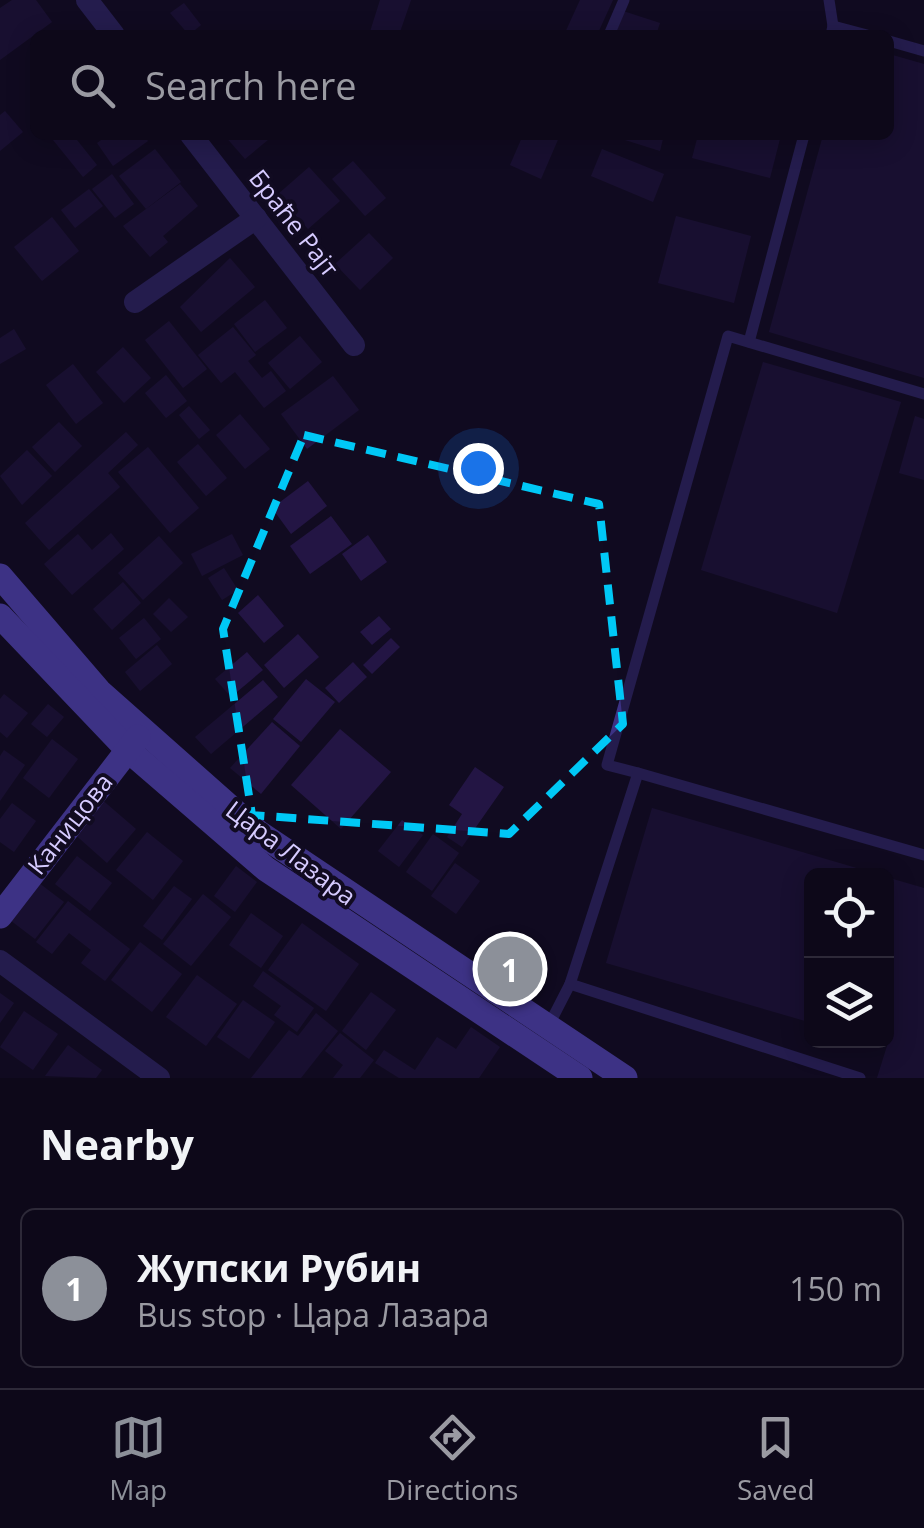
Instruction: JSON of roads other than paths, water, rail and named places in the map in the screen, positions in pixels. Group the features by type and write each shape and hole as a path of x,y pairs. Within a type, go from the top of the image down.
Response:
{"main road":[{"name":"Цара Лазара","path":"0,576 99,691 135,742 258,833 625,1078"},
{"name":"Цара Лазара","path":"0,616 266,869 580,1078"},
{"name":"Каницова","path":"0,916 135,742"}],"street":[{"path":"87,0 110,30"},
{"name":"Браће Рајт","path":"196,140 354,345"},
{"path":"135,302 256,218"},
{"path":"0,961 158,1078"}],"lane":[{"path":"611,30 624,0"},
{"path":"829,0 832,30"},
{"path":"894,42 924,51"},
{"path":"749,342 803,140"},
{"path":"924,394 728,336 607,765 924,854"},
{"path":"528,1045 548,1027 570,984 638,773"},
{"path":"570,984 860,1078"}],"place":[{"name":"Жупски Рубин","path":"510,969"}]}
